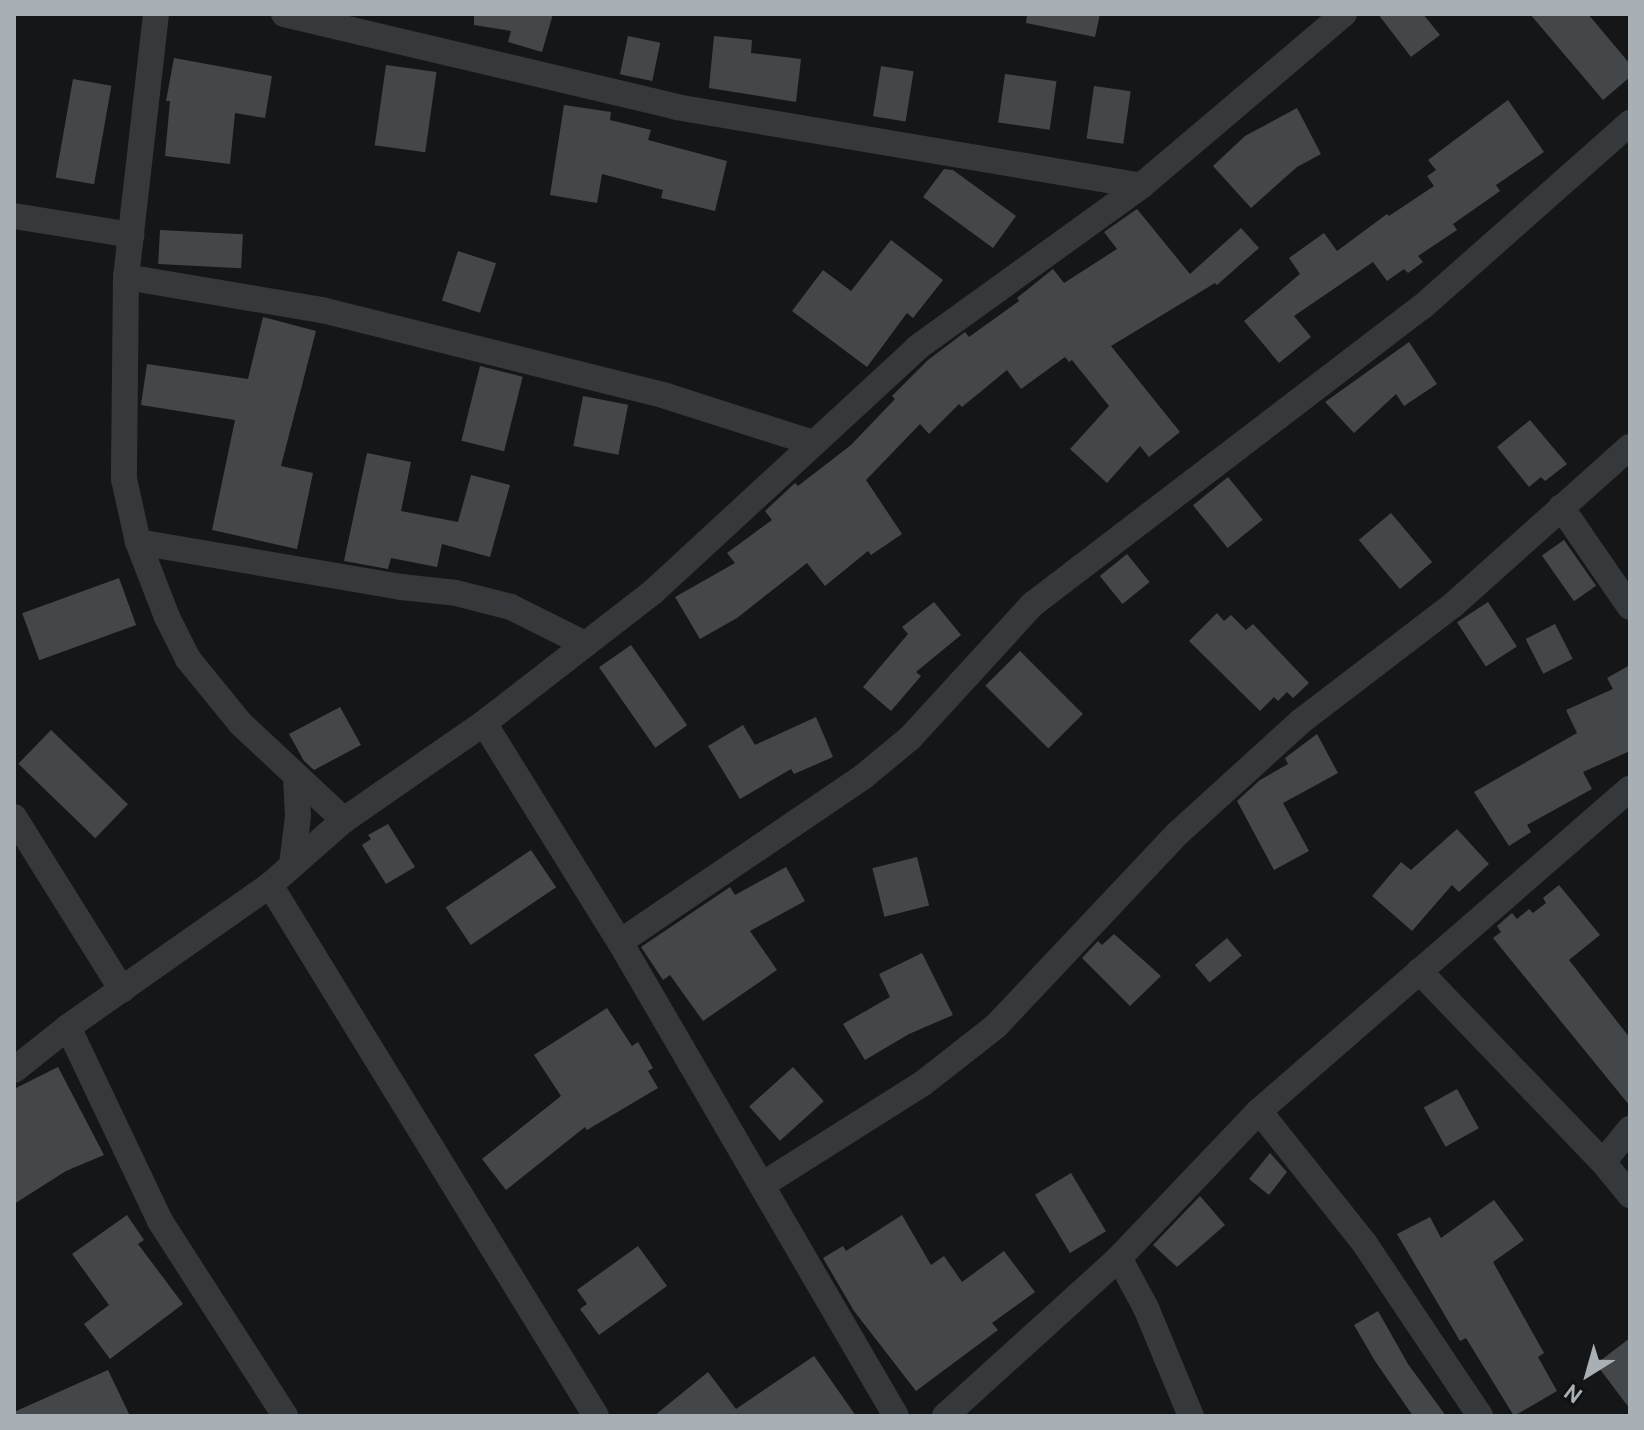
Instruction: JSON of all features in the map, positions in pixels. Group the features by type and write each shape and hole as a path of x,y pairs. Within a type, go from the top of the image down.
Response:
{"street":[{"path":"156,14 126,277 124,479 138,542 167,617 188,659 241,724 344,820"},
{"path":"284,14 676,107 1141,186"},
{"path":"14,1070 68,1027 270,885 344,820 484,723 654,591 918,347 1141,186 1344,14"},
{"path":"620,942 864,776 910,738 1033,604 1422,307 1630,123"},
{"path":"14,216 131,235"},
{"path":"126,277 322,310 666,396 813,443"},
{"path":"762,1185 922,1084 996,1026 1177,834 1300,722 1453,605 1630,447"},
{"path":"1561,507 1630,607"},
{"path":"138,542 401,587 456,593 511,607 585,644"},
{"path":"484,723 620,942 896,1416"},
{"path":"292,865 298,816 296,776"},
{"path":"945,1416 1119,1258 1259,1111 1630,789"},
{"path":"14,817 122,990"},
{"path":"270,885 596,1416"},
{"path":"1419,971 1603,1162 1630,1195"},
{"path":"68,1027 160,1221 285,1416"},
{"path":"1259,1111 1365,1244 1480,1416"},
{"path":"1603,1162 1630,1129"},
{"path":"1119,1258 1146,1308 1191,1416"}],"building":[{"path":"474,14 553,14 542,52 508,42 511,31 474,25"},
{"path":"1027,14 1100,14 1095,37 1026,23"},
{"path":"1378,14 1423,14 1440,35 1411,57"},
{"path":"1530,14 1588,14 1630,64 1630,77 1603,100"},
{"path":"628,36 660,43 652,81 620,74"},
{"path":"714,36 752,40 751,53 801,59 796,102 709,88"},
{"path":"174,58 272,76 265,118 235,113 230,164 165,156 170,101 166,101"},
{"path":"386,65 437,72 425,152 375,145"},
{"path":"881,66 914,71 906,122 873,116"},
{"path":"1005,74 1056,81 1050,130 998,123"},
{"path":"73,79 111,86 94,184 56,177"},
{"path":"1094,86 1131,91 1123,144 1087,138"},
{"path":"1508,100 1544,152 1496,185 1500,191 1453,224 1457,230 1418,256 1423,262 1408,273 1404,269 1387,281 1373,262 1294,316 1311,337 1279,363 1244,321 1300,274 1289,258 1324,233 1337,251 1387,214 1389,216 1434,186 1427,176 1436,170 1428,160"},
{"path":"564,105 611,112 610,120 651,130 648,140 727,161 715,211 661,198 663,190 602,174 597,203 550,195"},
{"path":"1297,108 1321,154 1297,167 1251,208 1213,166 1245,136"},
{"path":"944,169 953,170 1016,216 993,248 923,197"},
{"path":"1137,209 1190,274 1241,228 1259,248 1217,285 1215,283 1111,346 1180,432 1149,457 1140,446 1107,483 1070,449 1109,406 1072,360 1069,362 1065,357 1021,389 1007,370 962,407 959,404 929,434 920,424 866,480 902,534 871,555 868,551 825,586 807,563 737,618 700,639 675,597 735,563 727,553 772,520 765,511 795,483 798,486 851,445 895,399 892,396 928,360 965,332 969,337 1019,301 1017,298 1053,269 1064,283 1117,249 1104,232"},
{"path":"160,230 243,234 241,268 158,264"},
{"path":"891,240 943,280 913,318 907,313 867,367 792,311 823,270 851,291"},
{"path":"458,251 496,263 480,313 442,300"},
{"path":"263,317 316,331 281,466 313,473 297,549 212,530 235,420 141,405 147,364 248,379"},
{"path":"1409,342 1437,384 1404,406 1396,394 1354,433 1325,402"},
{"path":"480,366 523,377 504,451 461,441"},
{"path":"583,396 628,405 618,455 573,446"},
{"path":"1530,420 1567,464 1545,481 1541,477 1529,487 1497,447"},
{"path":"367,453 411,462 401,511 458,522 471,475 510,485 490,557 442,544 437,567 391,558 388,569 344,561"},
{"path":"1228,477 1263,520 1228,548 1193,505"},
{"path":"1391,513 1432,562 1400,589 1359,540"},
{"path":"1564,540 1596,586 1574,601 1542,555"},
{"path":"1127,554 1150,582 1122,604 1100,576"},
{"path":"119,578 136,625 39,660 22,613"},
{"path":"934,602 961,635 916,672 921,676 891,711 863,687 908,634 902,627"},
{"path":"1488,602 1517,646 1486,667 1457,622"},
{"path":"1217,613 1224,621 1231,615 1246,630 1253,624 1309,683 1293,698 1287,692 1278,701 1274,697 1260,711 1189,641"},
{"path":"1555,624 1573,659 1543,674 1526,639"},
{"path":"631,645 687,725 655,748 599,667"},
{"path":"1020,651 1083,714 1048,749 985,686"},
{"path":"1630,665 1630,751 1583,772 1592,789 1527,825 1531,832 1509,846 1474,792 1577,733 1566,710 1613,689 1607,678"},
{"path":"340,707 361,745 314,770 304,761 289,734"},
{"path":"816,717 833,757 794,774 791,769 740,799 708,746 743,725 755,745"},
{"path":"51,730 128,804 95,838 18,764"},
{"path":"1317,734 1338,773 1283,803 1309,851 1274,870 1237,801 1260,780 1288,764 1285,758"},
{"path":"388,824 415,867 386,884 362,845 371,839 368,835"},
{"path":"1457,829 1489,864 1459,892 1452,885 1412,931 1372,896 1401,862 1411,870"},
{"path":"531,850 556,887 471,945 446,908"},
{"path":"917,857 929,906 884,917 872,868"},
{"path":"786,867 805,901 750,931 777,970 703,1021 670,975 663,980 641,947 730,887 735,895"},
{"path":"1559,885 1600,935 1569,960 1630,1038 1630,1106 1493,938 1501,932 1497,926 1512,913 1517,919 1529,909 1533,913 1546,903 1543,898"},
{"path":"1114,934 1161,976 1130,1006 1082,958 1098,941 1102,945"},
{"path":"1227,938 1242,956 1210,983 1195,965"},
{"path":"922,953 953,1015 909,1034 865,1060 843,1024 890,997 879,974"},
{"path":"607,1008 632,1046 638,1042 653,1068 648,1071 658,1088 587,1130 585,1127 506,1190 482,1159 561,1096 534,1055"},
{"path":"58,1067 104,1155 66,1171 14,1204 14,1089"},
{"path":"793,1067 824,1101 780,1141 749,1106"},
{"path":"1457,1089 1479,1128 1446,1147 1424,1107"},
{"path":"1270,1153 1287,1172 1269,1195 1249,1179"},
{"path":"1071,1173 1106,1231 1070,1253 1035,1195"},
{"path":"1200,1196 1225,1225 1177,1267 1153,1245"},
{"path":"1494,1200 1524,1240 1493,1262 1544,1353 1538,1357 1557,1391 1514,1416 1466,1338 1460,1341 1397,1234 1430,1217 1441,1238"},
{"path":"127,1215 144,1240 138,1244 183,1304 110,1359 84,1324 109,1305 72,1254"},
{"path":"902,1215 931,1265 944,1256 962,1282 1004,1251 1035,1292 992,1323 998,1330 916,1391 854,1311 823,1258 843,1246 846,1251"},
{"path":"638,1246 667,1286 599,1335 580,1309 587,1304 577,1290"},
{"path":"1378,1311 1408,1364 1446,1416 1413,1416 1375,1361 1354,1325"},
{"path":"1630,1338 1630,1409 1596,1364"},
{"path":"814,1356 856,1416 654,1416 708,1372 736,1409"},
{"path":"108,1370 130,1416 14,1416 14,1412"}]}
